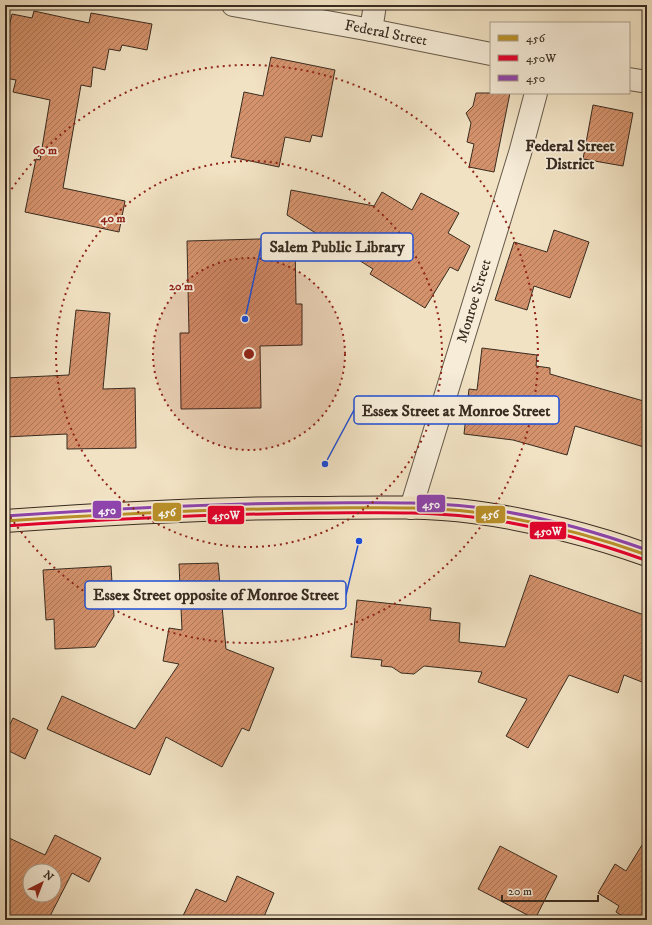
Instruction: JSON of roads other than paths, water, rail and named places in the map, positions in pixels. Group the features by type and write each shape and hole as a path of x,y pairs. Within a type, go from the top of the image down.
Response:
{"main road":[{"path":"5,521 122,512 252,508 411,508 473,512 548,527 624,547 647,555"}],"street":[{"name":"Federal Street","path":"233,5 490,54"},
{"path":"371,30 375,5"},
{"path":"630,79 647,82"},
{"name":"Monroe Street","path":"411,508 520,153 536,94"}],"place":[{"name":"Salem Public Library","path":"245,319"},
{"name":"Essex Street at Monroe Street","path":"325,464"},
{"name":"Essex Street opposite of Monroe Street","path":"359,541"}],"district":[{"name":"Federal Street District","path":"570,155"}]}
